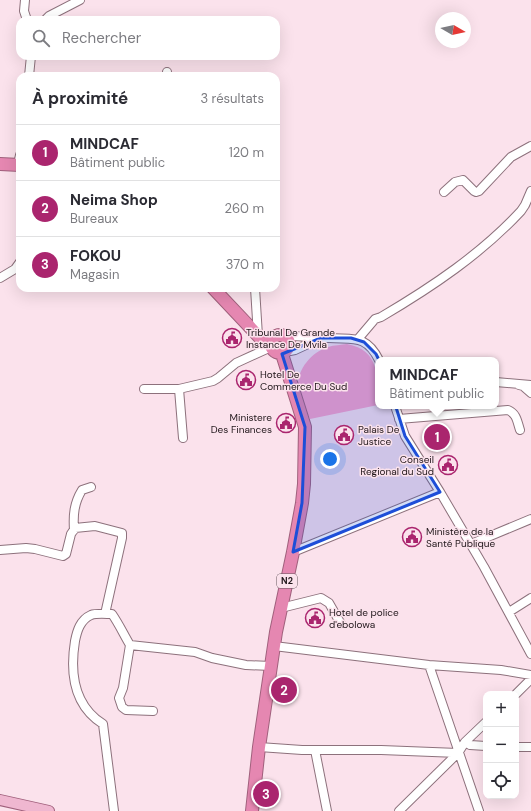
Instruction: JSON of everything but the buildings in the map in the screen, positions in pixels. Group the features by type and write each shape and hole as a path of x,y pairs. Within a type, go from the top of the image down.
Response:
{"highway":[{"path":"0,164 16,161"},
{"path":"217,292 258,337 263,341 272,344 276,352 284,353"},
{"path":"272,344 277,336 284,337"},
{"name":"N2","path":"252,811 259,747 274,646 302,503 305,427 284,353 288,349 289,342 284,337"}],"main road":[{"path":"0,800 24,808 49,811"}],"street":[{"path":"25,0 24,11 26,16"},
{"path":"49,16 80,0"},
{"path":"29,72 31,60"},
{"path":"444,192 455,182 463,180 476,192 512,157 531,146"},
{"path":"358,339 375,319 381,317 442,280 487,244 521,211 531,191"},
{"path":"0,278 16,268"},
{"path":"255,292 258,337"},
{"path":"284,337 358,339 371,347 377,357"},
{"path":"284,353 295,350 321,338"},
{"path":"144,389 179,389 213,381 236,363 272,344"},
{"path":"499,382 531,385"},
{"path":"511,382 523,386 531,393"},
{"path":"179,389 183,438"},
{"path":"396,409 405,436 471,544 531,654"},
{"path":"399,419 508,410 513,412 520,430"},
{"path":"74,530 73,515 76,498 82,490 91,487"},
{"path":"293,552 440,492"},
{"path":"471,544 531,519"},
{"path":"0,550 26,548 63,556 66,554 71,534 75,528 95,526 122,533 105,614"},
{"path":"281,608 321,598 329,603 341,624"},
{"path":"509,612 531,598"},
{"path":"114,811 103,724 85,707 76,688 73,674 72,658 77,630 82,621 91,615 112,614 130,645 123,688 119,698 122,707 126,710 153,711"},
{"path":"130,645 195,652 212,658 246,664 271,666"},
{"path":"274,646 430,665 501,670 531,675"},
{"path":"430,665 450,722 458,753 479,811"},
{"path":"519,691 531,679"},
{"path":"399,811 458,753 465,742 483,725"},
{"path":"465,742 470,745 483,746"},
{"path":"259,747 315,750 381,750 458,753"},
{"path":"519,747 531,747"},
{"path":"315,750 318,772 327,811"}],"highlighted area":[{"path":"321,338 351,338 364,342 376,354 385,372 405,436 440,492 293,552 302,503 305,427 282,354"}],"shaded area":[{"path":"347,344 358,347 366,352 375,367 375,406 310,419 301,399 298,380 303,368 311,357 322,349 330,346"}],"place":[{"name":"Tribunal De Grande Instance De Mvila","path":"232,338"},
{"name":"Hotel De Commerce Du Sud","path":"246,380"},
{"name":"Ministere Des Finances","path":"286,423"},
{"name":"Palais De Justice","path":"344,435"},
{"name":"MINDCAF","path":"437,437"},
{"name":"Conseil Regional du Sud","path":"448,465"},
{"name":"Ministère de la Santé Publique","path":"412,537"},
{"name":"Hotel de police d'ebolowa","path":"315,618"},
{"name":"Neima Shop","path":"284,690"},
{"name":"FOKOU","path":"266,794"}]}
